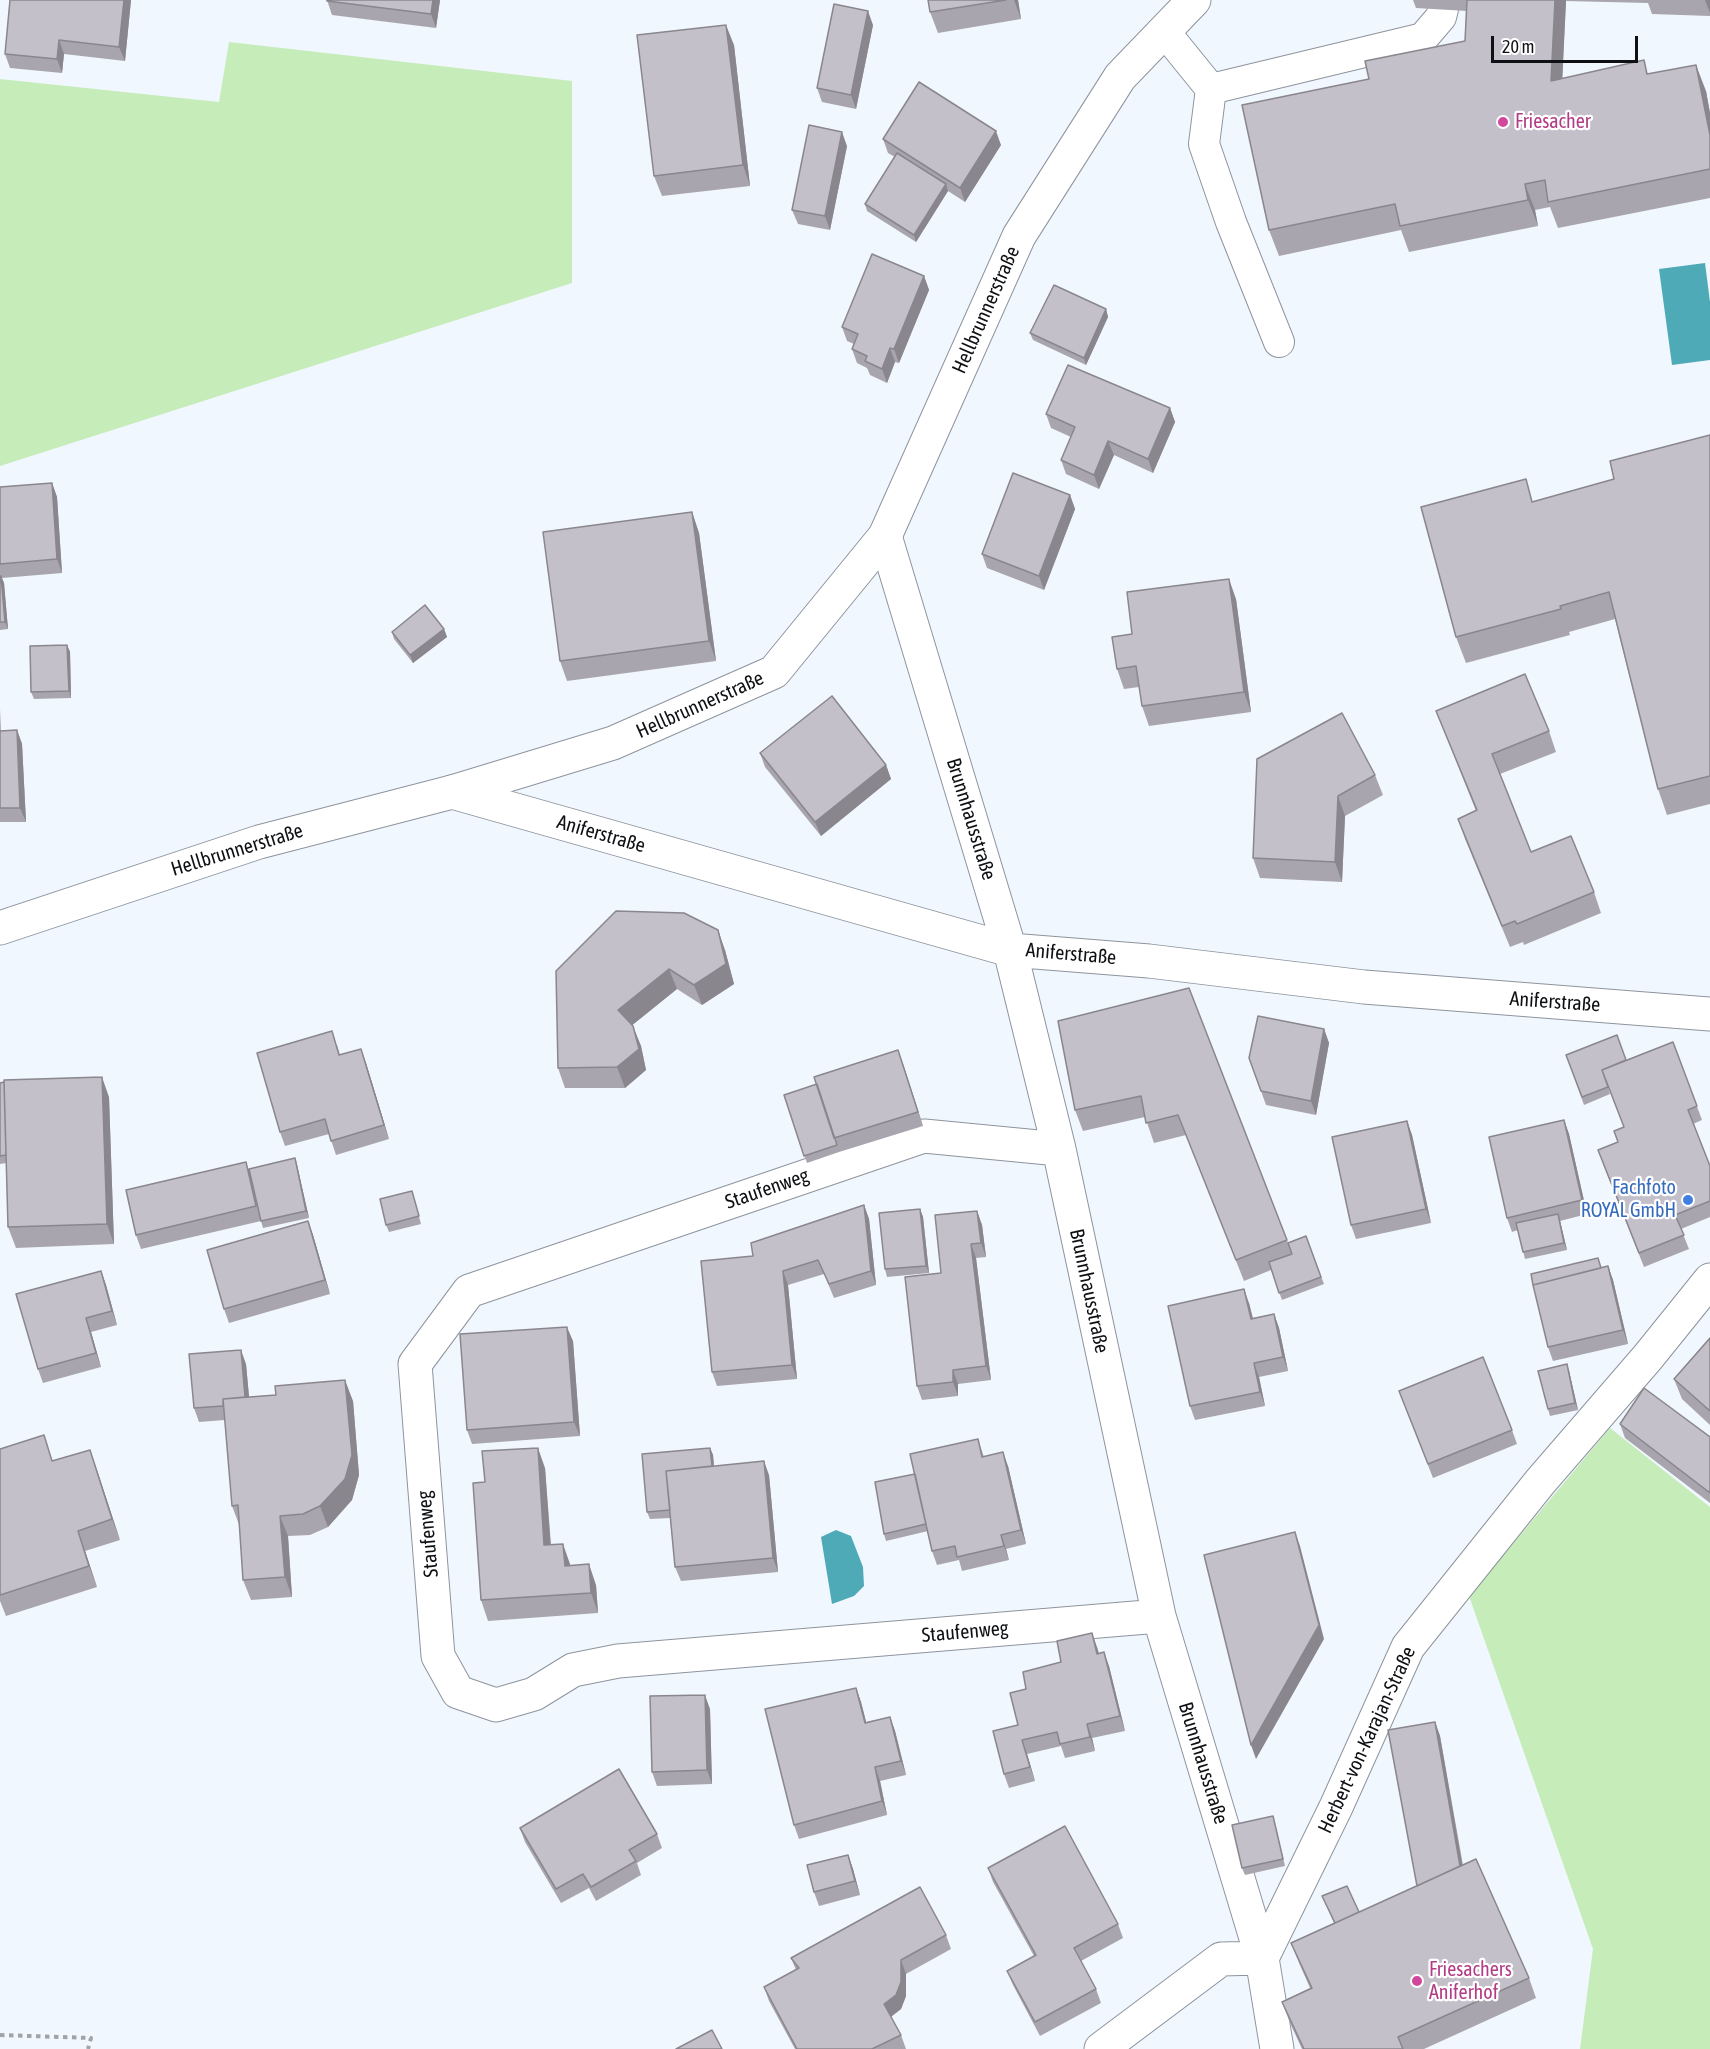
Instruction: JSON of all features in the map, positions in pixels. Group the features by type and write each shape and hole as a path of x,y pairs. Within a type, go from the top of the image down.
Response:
{"street":[{"name":"Hellbrunnerstraße","path":"0,928 259,842 452,792 613,743 774,672 885,536 1019,236 1119,77 1194,0"},
{"name":"Brunnhausstraße","path":"885,536 1010,950 1059,1149 1159,1616 1262,1958 1277,2049"},
{"name":"Aniferstraße","path":"452,792 1010,950 1149,960 1364,987 1710,1014"},
{"name":"Staufenweg","path":"1059,1149 924,1136 469,1291 415,1364 438,1656 458,1692 496,1705 534,1694 573,1670 618,1661 1159,1616"},
{"name":"Herbert-von-Karajan-Straße","path":"1262,1958 1336,1807 1408,1647 1540,1482 1648,1357 1710,1280"},
{"path":"1101,2049 1221,1959 1262,1958"}],"lane":[{"path":"1211,89 1423,38 1441,17 1443,9"},
{"path":"1164,31 1211,89 1204,144 1231,222 1279,342"}],"path":[{"path":"0,2035 91,2038 88,2049"}],"green space":[{"path":"229,42 572,81 572,283 0,466 0,79 219,102"},
{"path":"1610,1428 1710,1507 1710,2049 1580,2049 1593,1949 1469,1596"}],"water":[{"path":"1705,263 1710,302 1710,360 1672,365 1659,269"},
{"path":"836,1530 851,1536 863,1567 864,1586 854,1596 832,1604 821,1537"}],"building":[{"path":"10,0 124,0 119,47 59,40 57,59 5,54"},
{"path":"327,0 433,0 431,14"},
{"path":"928,0 1006,0 930,12"},
{"name":"Friesacher","path":"1467,0 1555,0 1551,81 1644,60 1647,74 1696,65 1710,135 1710,169 1548,202 1545,180 1525,184 1528,200 1400,226 1395,204 1269,230 1242,105 1369,79 1365,61 1465,41"},
{"path":"834,4 868,11 851,95 817,88"},
{"path":"726,25 743,165 654,176 637,35"},
{"path":"919,82 996,131 960,188 883,139"},
{"path":"809,125 842,132 825,216 792,210"},
{"path":"897,153 946,184 914,235 865,204"},
{"path":"872,254 924,276 894,349 890,348 882,369 865,361 867,356 852,349 858,334 842,327"},
{"path":"1054,285 1106,309 1084,358 1030,333"},
{"path":"1068,365 1170,408 1148,459 1108,441 1094,475 1061,460 1075,427 1046,414"},
{"path":"1710,435 1710,776 1658,789 1609,592 1560,606 1561,609 1456,637 1421,507 1526,479 1532,502 1614,479 1610,461"},
{"path":"1013,473 1070,495 1039,576 982,554"},
{"path":"52,483 57,559 0,564 0,487"},
{"path":"692,512 709,641 560,661 543,532"},
{"path":"1,576 5,622 0,622"},
{"path":"1229,579 1244,692 1142,706 1136,666 1117,669 1112,637 1132,634 1127,592"},
{"path":"425,605 444,629 410,655 392,632"},
{"path":"67,645 69,691 31,692 30,646"},
{"path":"1525,674 1549,731 1492,754 1531,852 1571,836 1594,892 1517,924 1515,921 1502,926 1458,819 1477,810 1436,711"},
{"path":"832,696 886,765 815,822 760,753"},
{"path":"1342,713 1375,775 1338,796 1335,862 1253,858 1257,759"},
{"path":"17,730 20,808 0,808 0,731"},
{"path":"616,911 684,913 718,930 726,964 694,985 669,969 618,1010 633,1026 639,1049 617,1067 558,1068 556,971"},
{"path":"1189,988 1287,1240 1236,1260 1178,1115 1146,1123 1141,1096 1075,1110 1058,1021"},
{"path":"1258,1016 1324,1029 1311,1101 1261,1091 1249,1058"},
{"path":"332,1031 339,1055 361,1049 384,1125 331,1141 325,1119 280,1132 257,1053"},
{"path":"1617,1035 1626,1060 1602,1070 1608,1087 1582,1097 1566,1055"},
{"path":"1673,1042 1697,1106 1688,1110 1710,1166 1710,1201 1675,1215 1684,1235 1639,1253 1598,1150 1618,1142 1614,1131 1624,1127 1602,1070"},
{"path":"898,1050 918,1112 834,1138 814,1077"},
{"path":"102,1077 107,1224 8,1227 4,1080"},
{"path":"4,1082 6,1155 0,1156 0,1083"},
{"path":"817,1084 837,1145 804,1156 784,1095"},
{"path":"1564,1120 1582,1200 1507,1218 1489,1137"},
{"path":"1407,1121 1426,1209 1351,1225 1332,1137"},
{"path":"295,1158 306,1211 261,1221 249,1169"},
{"path":"246,1162 256,1206 136,1235 126,1190"},
{"path":"412,1191 419,1216 386,1225 380,1199"},
{"path":"864,1205 871,1271 829,1284 818,1260 783,1271 792,1365 712,1372 701,1261 753,1256 751,1243"},
{"path":"920,1209 926,1266 885,1269 879,1213"},
{"path":"977,1211 981,1243 971,1244 986,1366 953,1370 953,1382 917,1386 905,1277 941,1273 935,1215"},
{"path":"1558,1214 1564,1243 1523,1252 1516,1223"},
{"path":"308,1221 325,1280 224,1309 207,1250"},
{"path":"1306,1236 1321,1277 1279,1293 1269,1262 1292,1254 1288,1243"},
{"path":"1598,1258 1601,1268 1533,1285 1531,1274"},
{"path":"1608,1266 1623,1330 1548,1347 1533,1285"},
{"path":"101,1271 112,1311 86,1318 96,1353 38,1369 16,1294"},
{"path":"1244,1289 1251,1319 1274,1314 1283,1357 1254,1363 1260,1392 1190,1406 1168,1306"},
{"path":"567,1327 574,1422 467,1430 460,1334"},
{"path":"1710,1338 1710,1411 1674,1379"},
{"path":"241,1350 245,1397 223,1399 223,1406 194,1408 189,1354"},
{"path":"1483,1357 1512,1430 1428,1464 1399,1391"},
{"path":"1567,1364 1575,1403 1548,1409 1538,1371"},
{"path":"345,1380 352,1455 345,1479 320,1506 303,1514 280,1516 285,1577 243,1580 238,1505 232,1506 223,1399 276,1395 275,1386"},
{"path":"1644,1388 1710,1437 1710,1493 1620,1424"},
{"path":"44,1435 52,1461 90,1450 112,1519 78,1531 89,1566 0,1595 0,1449"},
{"path":"978,1439 982,1457 1003,1452 1021,1530 1001,1535 1004,1546 957,1557 955,1546 932,1551 910,1454"},
{"path":"538,1448 544,1545 563,1544 565,1566 589,1564 591,1593 481,1600 473,1483 485,1482 482,1451"},
{"path":"710,1448 712,1466 666,1471 670,1510 647,1512 642,1454"},
{"path":"764,1461 773,1558 675,1567 666,1471"},
{"path":"915,1474 926,1524 884,1534 875,1482"},
{"path":"1295,1532 1319,1625 1251,1745 1204,1555"},
{"path":"1092,1633 1097,1654 1104,1652 1120,1716 1087,1724 1090,1737 1060,1744 1057,1732 1022,1740 1030,1767 1004,1774 993,1731 1018,1725 1010,1693 1026,1689 1023,1672 1061,1662 1057,1641"},
{"path":"856,1688 865,1723 890,1717 901,1761 875,1767 882,1801 794,1825 765,1709"},
{"path":"705,1695 707,1770 652,1772 650,1696"},
{"path":"1435,1722 1460,1866 1417,1886 1388,1730"},
{"path":"619,1769 657,1834 629,1850 636,1861 591,1887 583,1874 556,1889 520,1828"},
{"path":"1273,1816 1283,1859 1242,1868 1232,1825"},
{"path":"1065,1826 1118,1924 1074,1948 1096,1989 1035,2022 1007,1971 1036,1955 988,1868"},
{"path":"848,1855 855,1881 814,1892 807,1865"},
{"name":"Friesachers Aniferhof","path":"1476,1859 1529,1978 1398,2037 1403,2049 1304,2049 1282,2002 1312,1988 1291,1943"},
{"path":"1347,1886 1359,1912 1335,1923 1322,1896"},
{"path":"920,1887 946,1935 901,1960 901,1982 896,1995 884,2004 901,2035 872,2049 797,2049 764,1987 799,1968 791,1958"},
{"path":"712,2030 722,2049 676,2049"}],"place":[{"name":"Friesacher","path":"1503,122"},
{"name":"Fachfoto ROYAL GmbH","path":"1688,1200"},
{"name":"Friesachers Aniferhof","path":"1417,1981"}]}
